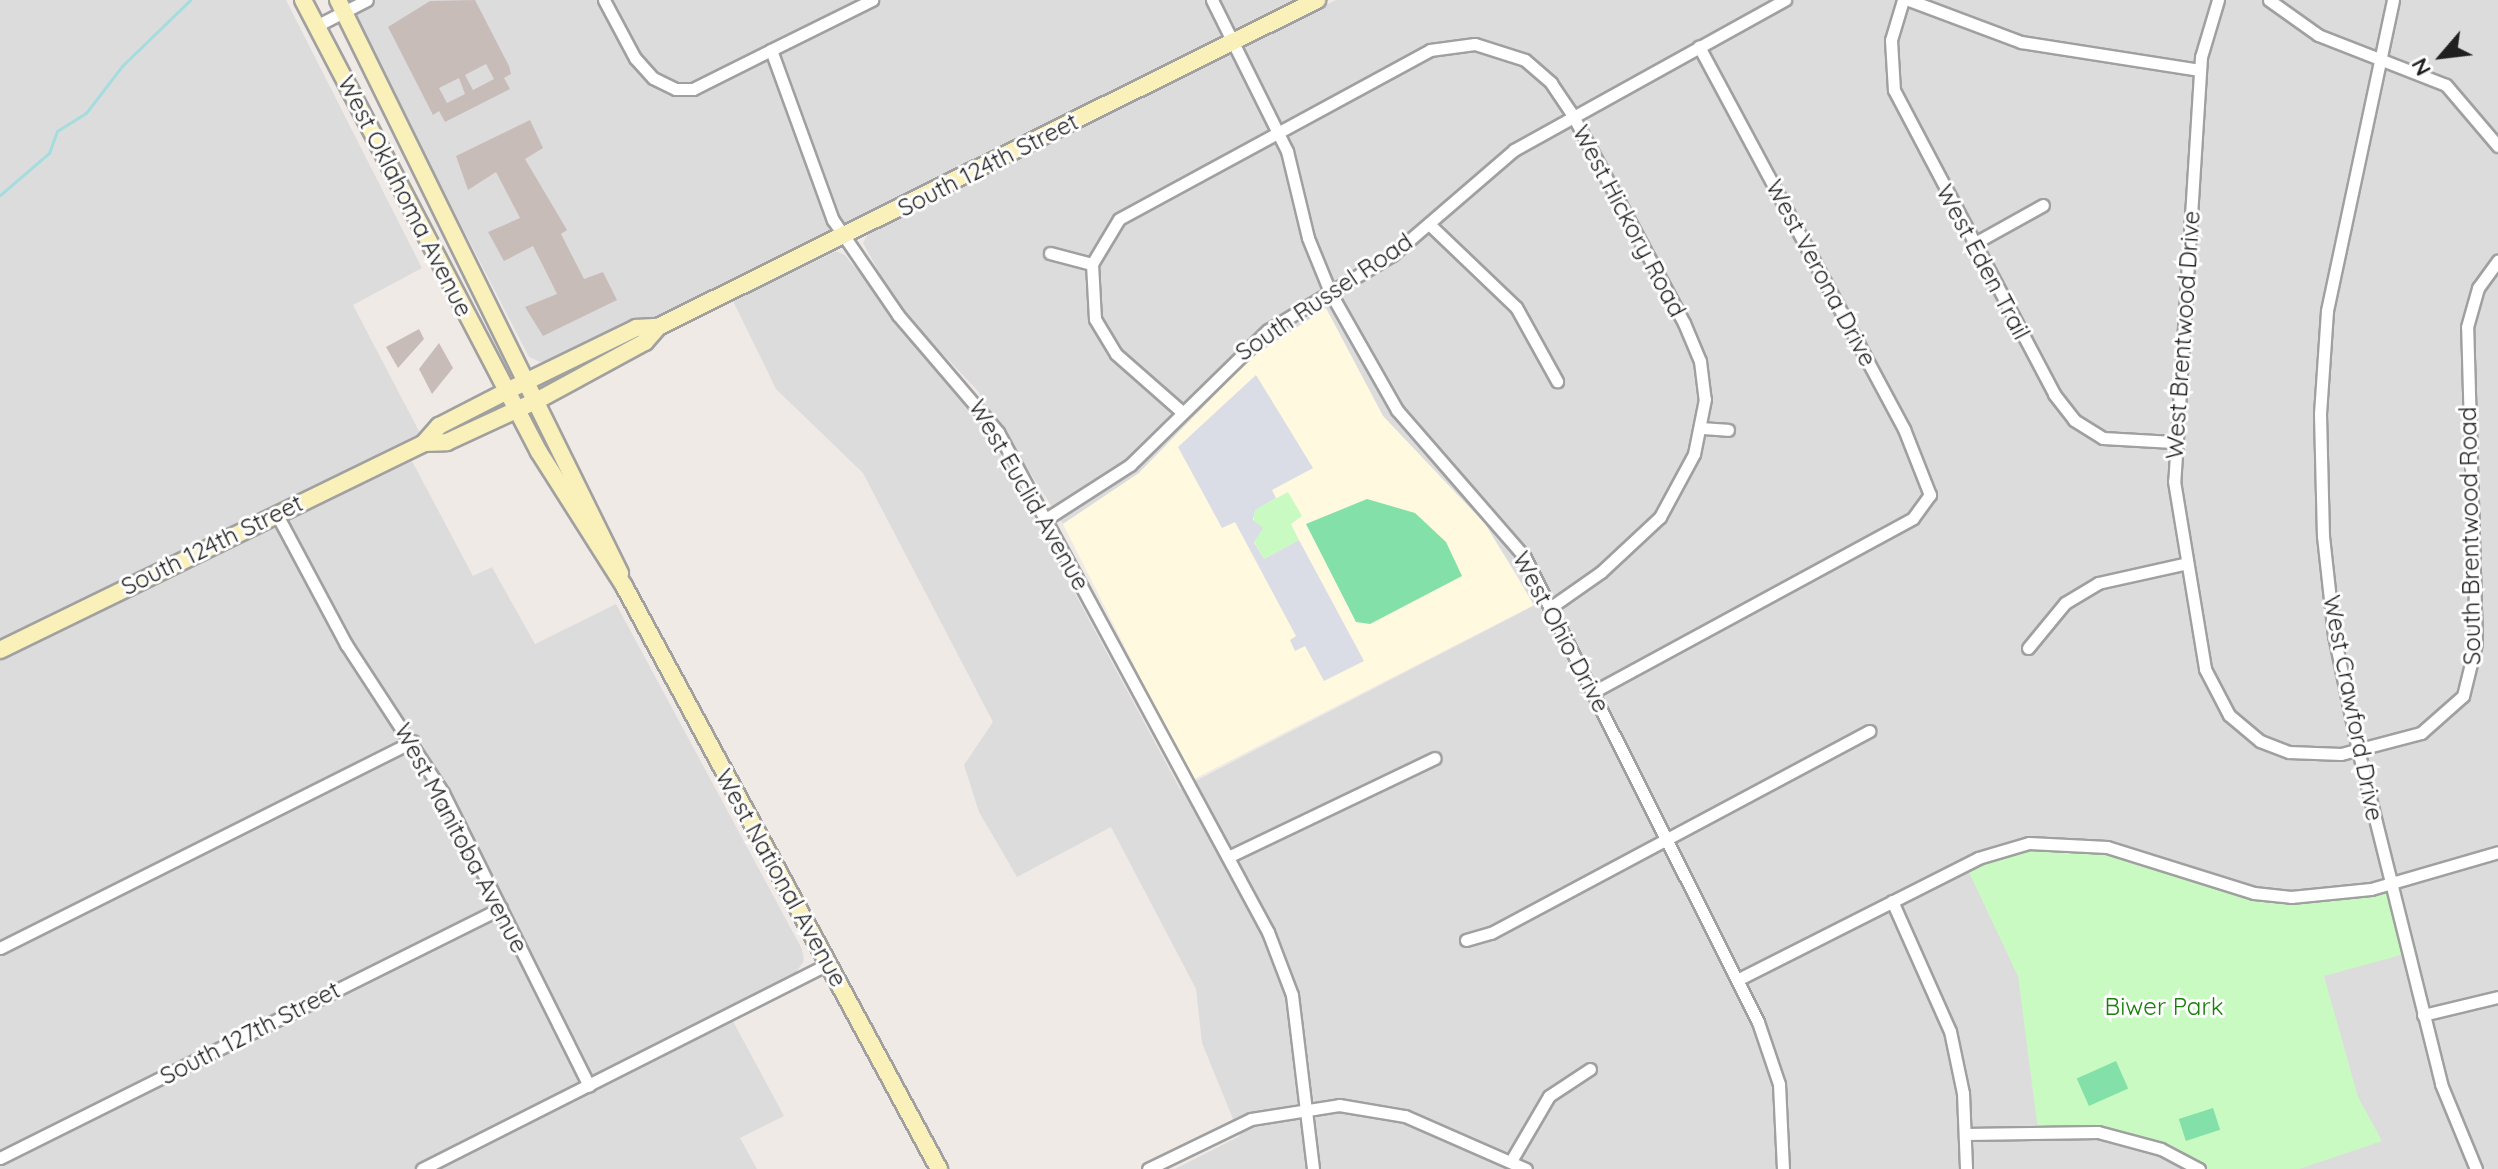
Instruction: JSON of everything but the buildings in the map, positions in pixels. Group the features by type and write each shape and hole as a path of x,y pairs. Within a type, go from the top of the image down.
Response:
{"main road":[{"name":"West Oklahoma Avenue","path":"303,0 507,391"},
{"name":"South 124th Street","path":"424,443 439,426 507,391 636,328 658,327 1317,0"},
{"name":"West Oklahoma Avenue","path":"341,6 529,381"},
{"name":"South 124th Street","path":"0,650 424,443 447,442 538,400 645,342 658,327"},
{"name":"West National Avenue","path":"529,381 614,553 624,586"},
{"name":"West National Avenue","path":"507,391 624,586 939,1169"}],"street":[{"path":"316,26 341,6 367,0"},
{"path":"604,0 635,58 653,78 676,89 693,89 872,0"},
{"name":"West Ohio Drive","path":"1212,0 1279,134 1314,258 1330,292 1397,410 1505,530 1551,607 1737,980 1779,1084 1783,1169"},
{"name":"South Russel Road","path":"1046,519 1130,465 1237,354 1429,224 1484,173 1573,116 1785,0"},
{"path":"1906,0 2021,42 2200,70"},
{"name":"West Eden Trail","path":"1906,0 1891,40 1894,90 1973,244 2074,420 2103,438 2173,442"},
{"name":"West Brentwood Drive","path":"2218,0 2200,70 2173,442 2184,564 2205,669 2229,715 2260,741 2289,752 2327,755 2358,750"},
{"path":"2269,0 2318,35 2446,85 2498,146"},
{"name":"West Crawford Drive","path":"2393,0 2384,59 2340,230 2320,414 2327,574 2358,750 2423,1015 2445,1098 2476,1169"},
{"name":"West Hickory Road","path":"1092,264 1109,230 1143,202 1279,134 1419,55 1456,45 1490,47 1525,60 1551,83 1573,116 1694,345 1704,383 1702,428 1660,517 1601,572 1551,607"},
{"name":"West Verona Drive","path":"1593,692 1913,518 1928,503 1929,479 1904,429 1699,47"},
{"name":"West Euclid Avenue","path":"771,50 813,175 844,237 898,315 988,416 1228,857 1289,982 1313,1169"},
{"path":"1973,244 2043,205"},
{"path":"1429,224 1516,307 1557,381"},
{"path":"1050,253 1092,264 1091,305 1102,334 1182,412"},
{"name":"South Brentwood Road","path":"2358,750 2429,729 2450,712 2471,680 2476,643 2467,327 2478,288 2498,260"},
{"path":"1702,428 1728,430"},
{"name":"West Manitoba Avenue","path":"276,513 346,644 413,741 501,908 589,1086"},
{"path":"2028,648 2065,603 2098,583 2184,564"},
{"path":"1466,940 1491,933 1870,731"},
{"path":"0,948 413,741"},
{"path":"1228,857 1435,758"},
{"path":"1737,980 1978,858 2044,842 2107,847 2266,895 2329,895 2391,884 2498,852"},
{"path":"1892,901 1950,1031 1966,1134 1966,1169"},
{"name":"South 127th Street","path":"0,1158 501,908"},
{"path":"422,1169 828,964"},
{"path":"2423,1015 2498,997"},
{"path":"1511,1161 1544,1103 1590,1069"},
{"path":"1148,1169 1251,1119 1306,1108 1389,1112 1526,1169"},
{"path":"1966,1134 2098,1132 2146,1144 2199,1169"}],"shaded area":[{"path":"0,0 286,0 422,268 353,305 420,433 0,643"},
{"path":"345,0 1305,0 693,304 631,324 545,364 529,357"},
{"path":"1336,0 2498,0 2498,1169 1175,1169 1240,1136 1202,1043 1196,989 1111,827 1017,877 979,812 964,765 993,722 863,473 776,389 733,301 836,251 845,255 992,439 1180,789 1533,606 1520,580 1485,524 1383,416 1325,308 1194,416 1139,473 1063,524 977,390 898,307 863,243 868,234"},
{"path":"1326,308 1383,416 1485,524 1534,605 1192,780 1063,524 1139,473 1251,358"},
{"path":"1256,375 1313,468 1272,490 1276,498 1255,510 1253,520 1263,528 1254,542 1264,559 1299,540 1364,661 1324,681 1305,646 1295,651 1290,640 1296,636 1235,522 1222,528 1178,447"},
{"path":"412,461 473,576 492,567 535,644 616,604 802,949 804,961 794,975 727,1010 784,1116 740,1138 757,1169 0,1169 0,657"}],"green space":[{"path":"1288,492 1302,516 1291,524 1299,540 1264,559 1254,541 1254,510"},
{"path":"1367,499 1415,513 1446,542 1462,576 1370,624 1356,622 1306,524"},
{"name":"Biwer Park","path":"2067,841 2266,895 2391,884 2408,953 2324,976 2358,1097 2382,1141 2299,1169 2197,1169 2139,1141 2038,1130 2018,976 1965,864 2002,849"},
{"path":"2116,1061 2128,1088 2089,1106 2077,1078"},
{"path":"2213,1108 2220,1130 2186,1141 2179,1119"}],"waterway":[{"path":"0,195 49,153 57,131 86,113 122,66 190,0"}]}
